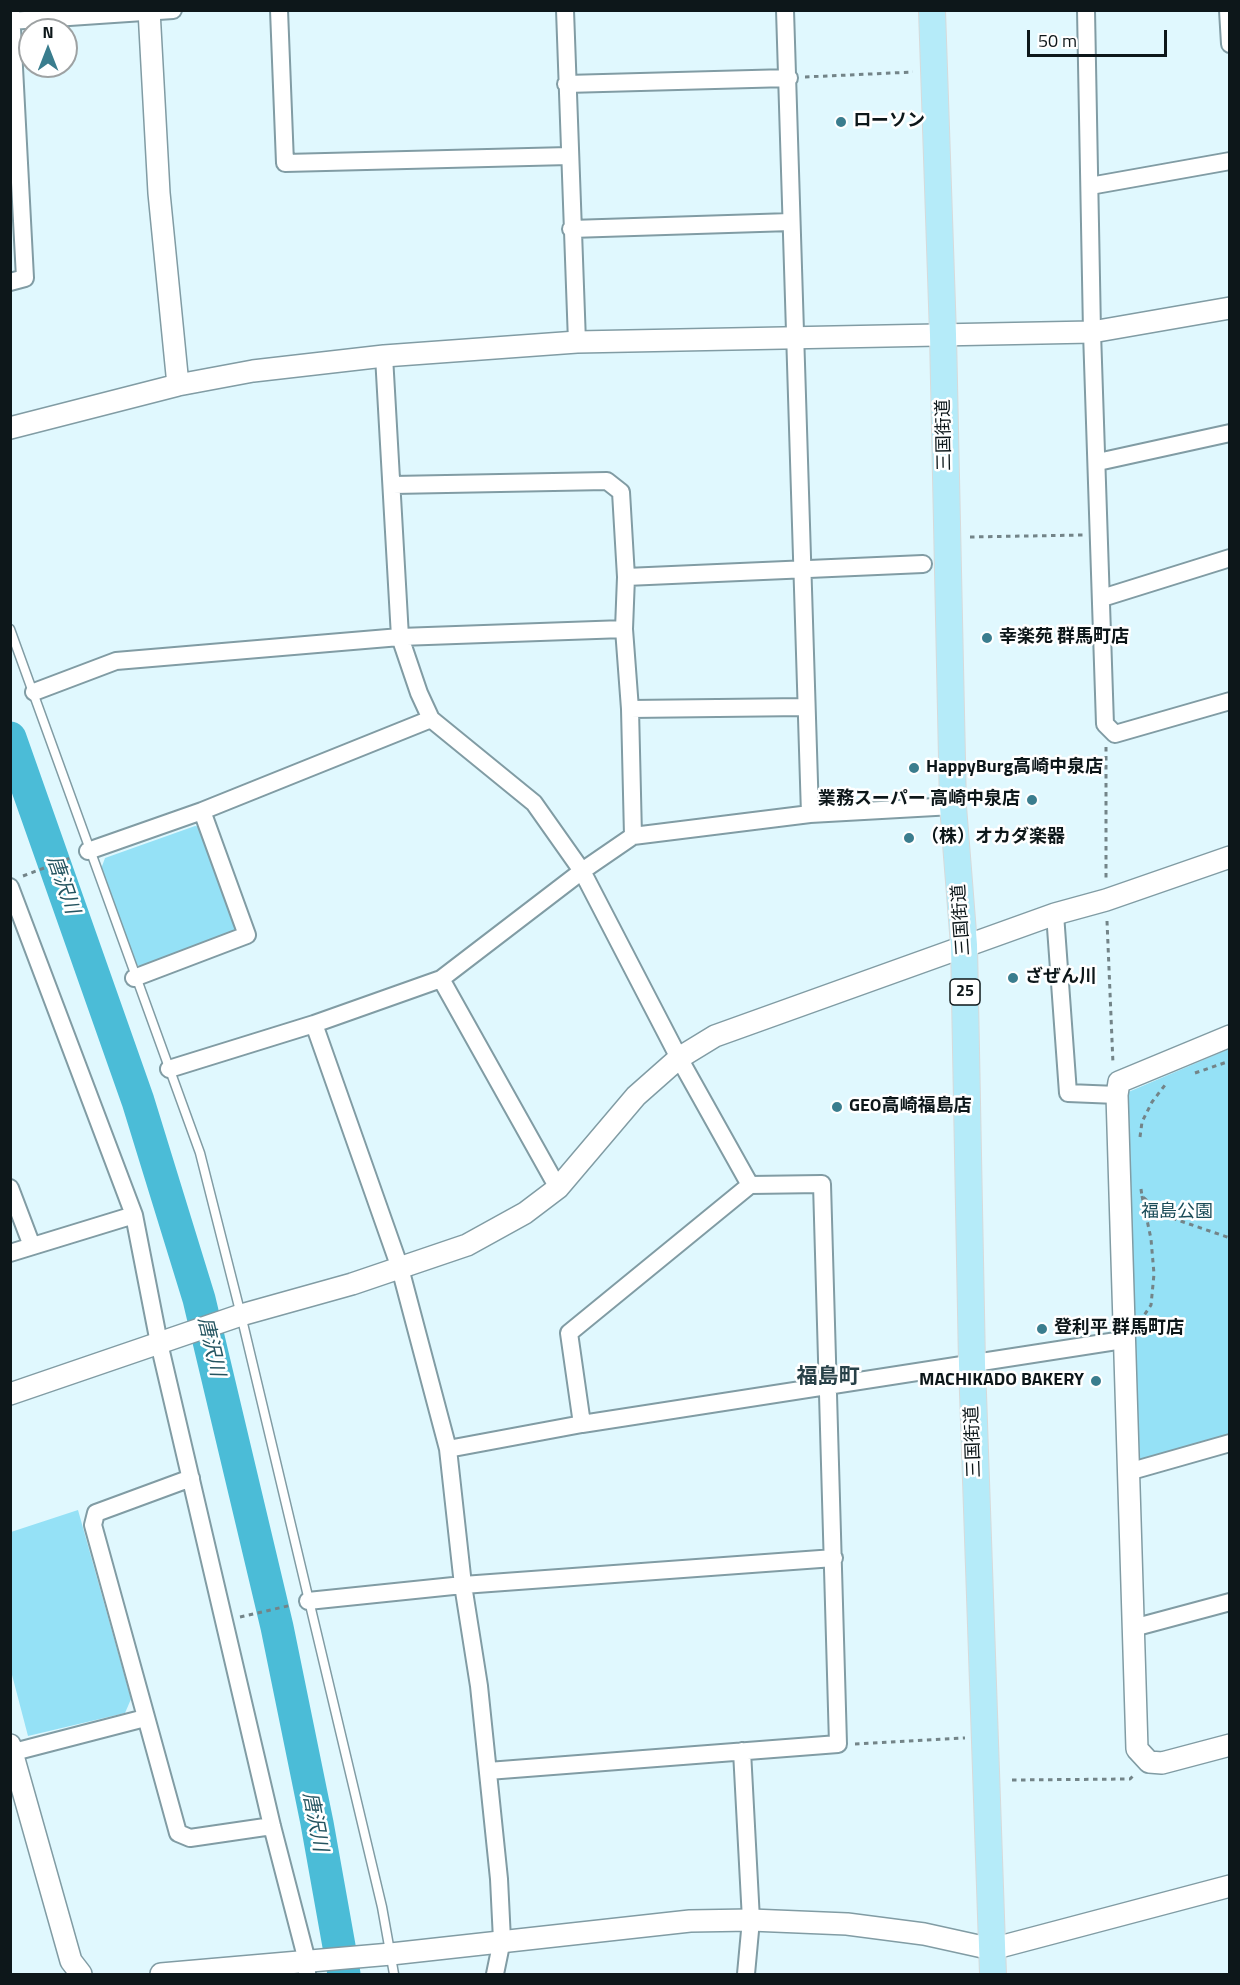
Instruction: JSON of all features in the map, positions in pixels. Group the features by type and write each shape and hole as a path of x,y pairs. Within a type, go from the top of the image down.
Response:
{"main road":[{"name":"三国街道","path":"932,10 943,335 953,806 964,945 972,1364 993,1974"}],"street":[{"path":"10,282 25,278 15,183 11,18 172,10"},
{"path":"279,10 285,163 569,156"},
{"path":"565,10 571,229 577,342"},
{"path":"785,10 789,78 791,222 810,814"},
{"path":"1086,10 1092,332 1105,724 1115,734 1230,700"},
{"path":"1228,10 1230,44"},
{"path":"149,11 159,193 178,386"},
{"path":"566,84 789,78"},
{"path":"1090,186 1230,161"},
{"path":"571,229 791,222"},
{"path":"10,428 178,386 254,371 384,356 577,342 1092,332 1230,308"},
{"path":"384,356 400,637 407,662 431,719 534,803 582,871 679,1058 750,1185"},
{"path":"1098,462 1230,433"},
{"path":"393,485 607,481 621,492 626,576 624,629 630,709 633,836"},
{"path":"1102,597 1230,558"},
{"path":"626,576 802,567 923,564"},
{"path":"34,692 116,661 400,637 624,629"},
{"path":"630,709 805,707"},
{"path":"82,853 202,811 431,719"},
{"path":"169,1069 314,1024 441,979 582,871 633,836 810,814 953,806"},
{"path":"134,978 247,935 202,811"},
{"path":"10,1394 238,1316 400,1268 467,1245 525,1213 558,1188 636,1096 679,1058 714,1036 964,945 1055,914 1106,900 1230,857"},
{"path":"10,887 134,1215 164,1341 191,1478 272,1826 311,1965"},
{"path":"1055,914 1068,1093 1118,1089 1230,1036"},
{"path":"441,979 558,1188"},
{"path":"314,1024 400,1268 448,1449 499,1879 502,1941 495,1974"},
{"path":"1118,1089 1123,1340 1137,1749 1149,1762 1162,1763 1230,1744"},
{"path":"488,1771 838,1744 822,1184 750,1185 569,1333 582,1424"},
{"path":"10,1188 32,1246"},
{"path":"10,1253 134,1215"},
{"path":"448,1449 582,1424 1123,1340"},
{"path":"1128,1472 1230,1443"},
{"path":"191,1478 96,1513 93,1525 178,1833 190,1838 272,1826"},
{"path":"302,1603 463,1585 834,1558"},
{"path":"1133,1628 1230,1602"},
{"path":"81,1974 71,1961 11,1750 145,1718"},
{"path":"742,1751 751,1920 746,1974"},
{"path":"161,1974 388,1961 502,1941 690,1921 751,1920 847,1924 924,1934 992,1949 1230,1886"}],"lane":[{"path":"10,629 34,692 82,853 134,978 200,1153 302,1603 388,1961"}],"path":[{"path":"789,78 934,70"},
{"path":"947,537 1100,535"},
{"path":"1105,724 1106,900 1113,1075 1118,1089"},
{"path":"25,876 82,853"},
{"path":"1188,1073 1201,1072 1230,1061"},
{"path":"1139,1140 1142,1122 1152,1102 1172,1079"},
{"path":"1123,1318 1142,1317 1151,1305 1153,1257 1140,1185"},
{"path":"1142,1196 1163,1215 1230,1238"},
{"path":"239,1617 302,1603"},
{"path":"838,1744 965,1738"},
{"path":"1012,1780 1130,1779 1149,1762"}],"green space":[{"path":"195,826 201,827 237,924 234,931 145,968 137,965 101,869 105,858"},
{"name":"福島公園","path":"1229,1049 1229,1443 1128,1472 1126,1093"},
{"path":"78,1510 131,1699 125,1713 28,1736 11,1671 11,1532"}],"waterway":[{"name":"唐沢川","path":"10,738 138,1101 199,1299 277,1627 317,1823 344,1974"}],"place":[{"name":"ローソン","path":"841,122"},
{"name":"幸楽苑 群馬町店","path":"987,638"},
{"name":"HappyBurg高崎中泉店","path":"914,768"},
{"name":"業務スーパー 高崎中泉店","path":"1032,800"},
{"name":"（株）オカダ楽器","path":"909,838"},
{"name":"ざぜん川","path":"1013,978"},
{"name":"GEO高崎福島店","path":"837,1107"},
{"name":"登利平 群馬町店","path":"1042,1329"},
{"name":"MACHIKADO BAKERY","path":"1096,1381"}],"district":[{"name":"福島町","path":"828,1378"}]}
